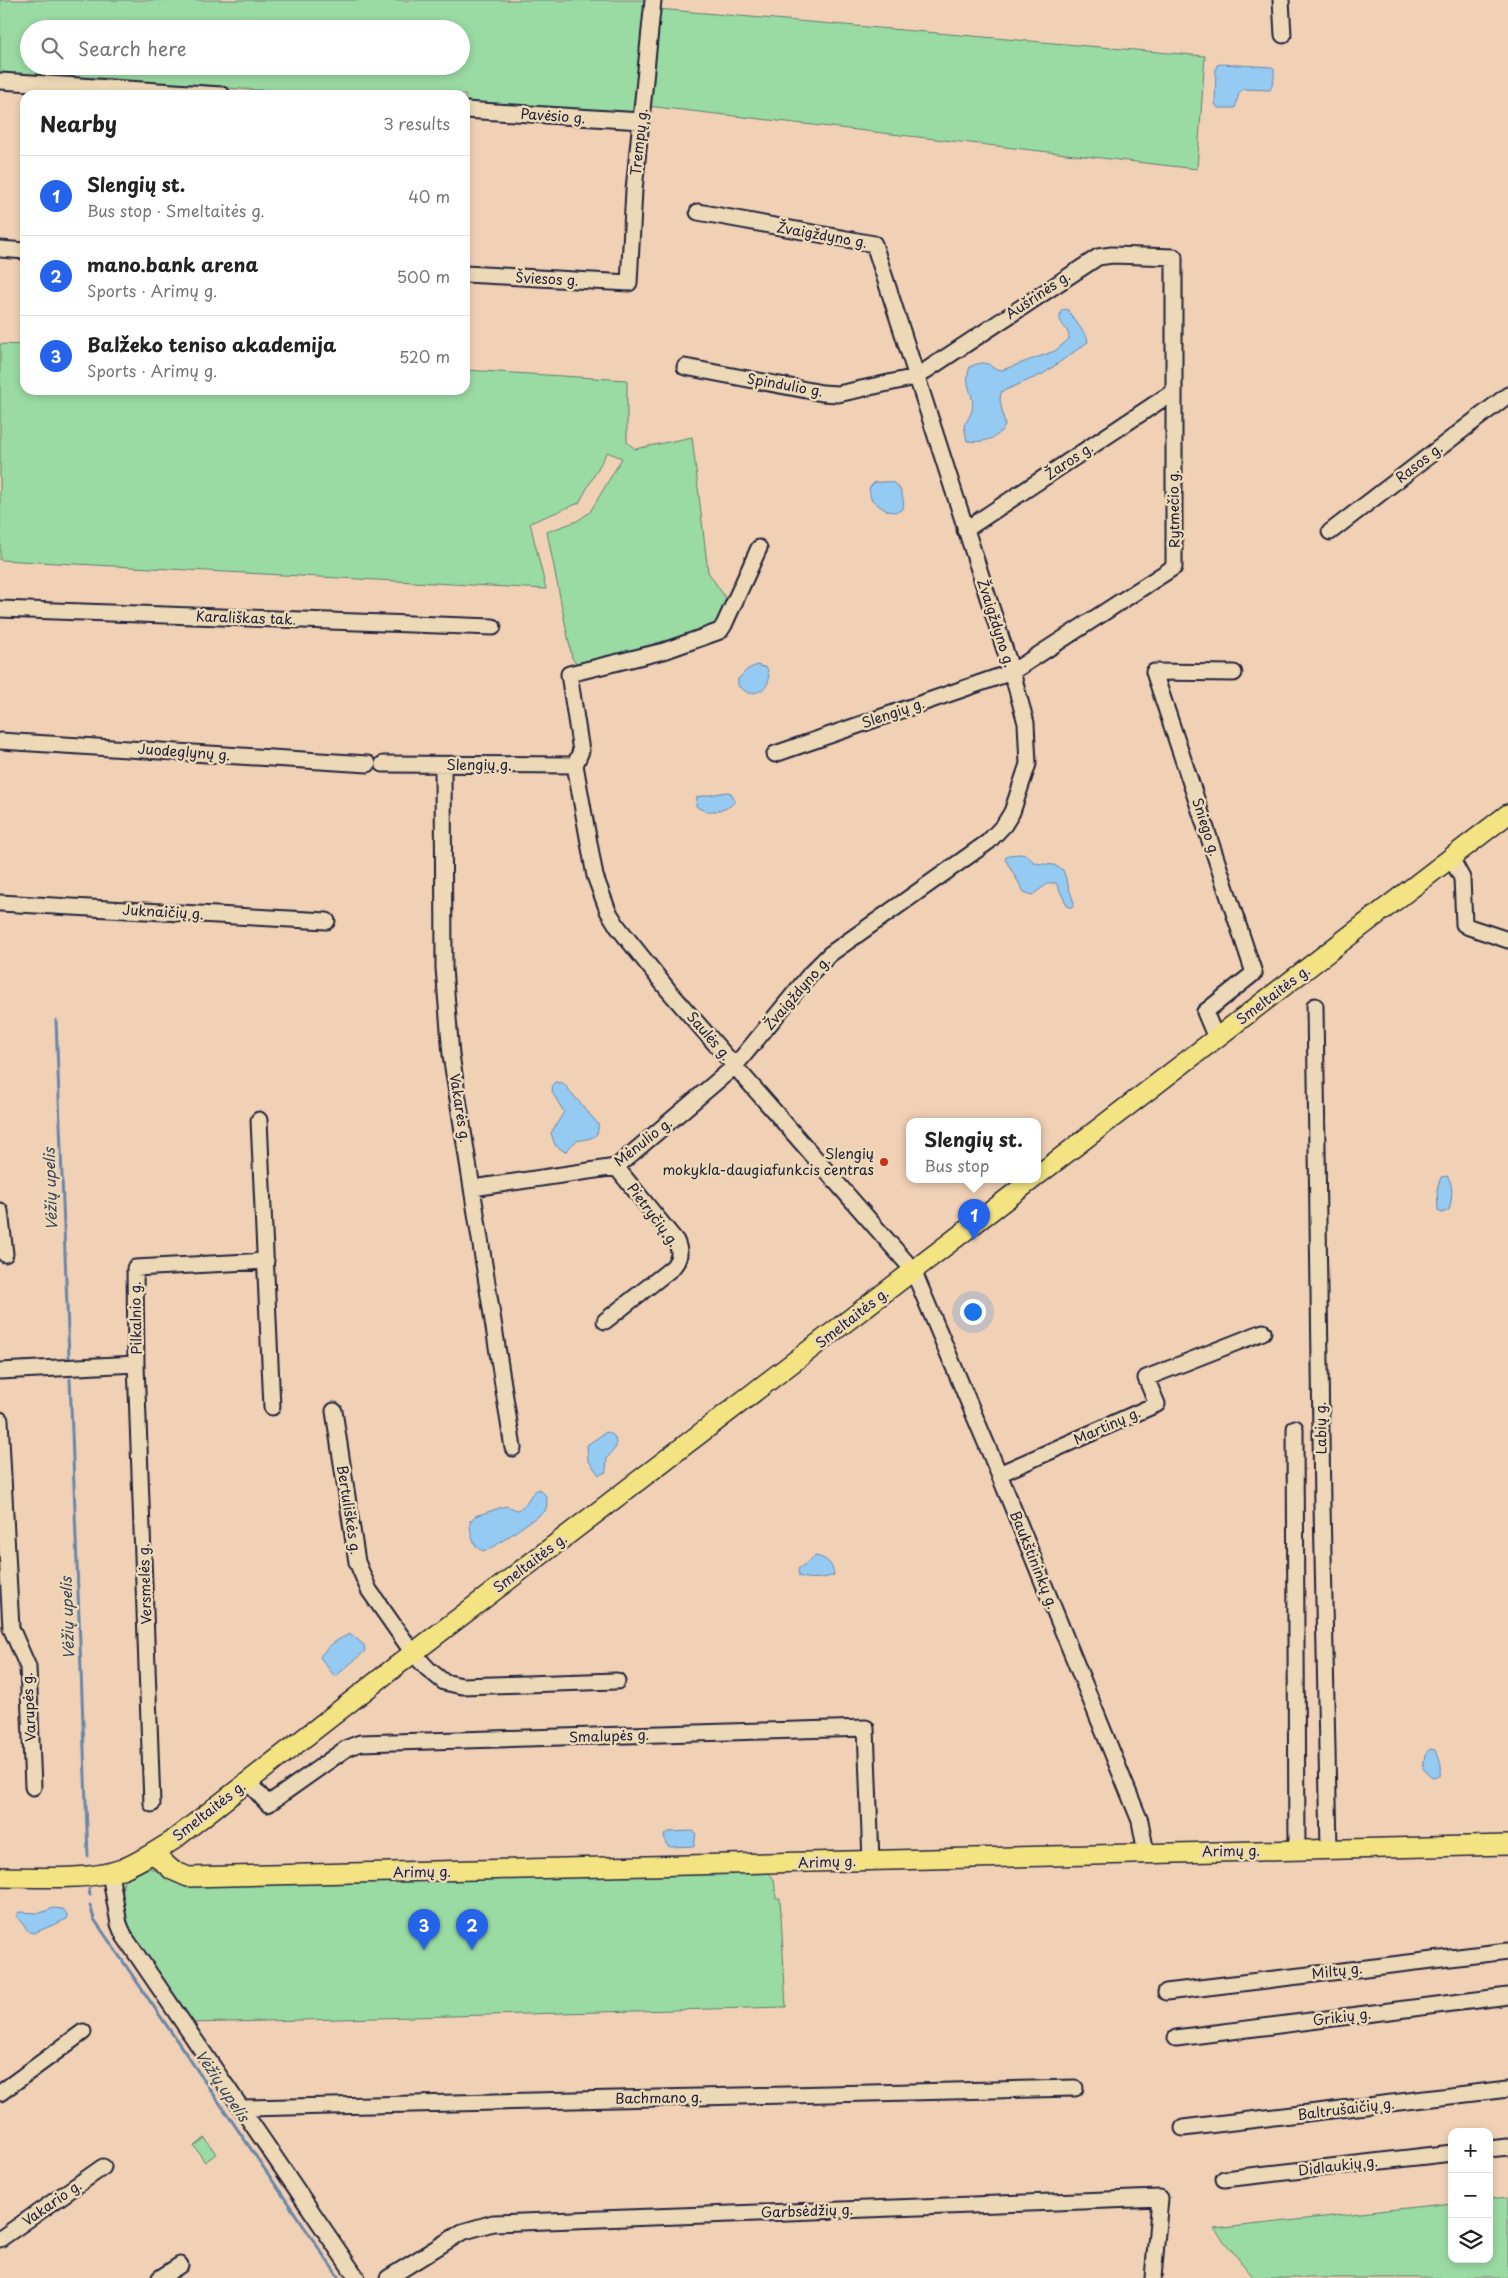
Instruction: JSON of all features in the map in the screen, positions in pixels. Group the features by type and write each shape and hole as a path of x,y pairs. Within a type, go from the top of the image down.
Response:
{"main road":[{"name":"Smeltaitės g.","path":"1041,1173 1508,814"},
{"name":"Smeltaitės g.","path":"0,1877 92,1875 110,1872 122,1869 172,1841 413,1653 1028,1183"},
{"name":"Arimų g.","path":"153,1853 172,1870 188,1877 1508,1845"}],"street":[{"name":"Trempų g.","path":"629,283 634,190 653,0"},
{"path":"1281,0 1283,35"},
{"path":"0,81 143,90"},
{"name":"Pavėsio g.","path":"470,110 641,121"},
{"name":"Žvaigždyno g.","path":"698,212 874,244 1012,672 1026,723 1028,764 1012,812 1004,825 988,842 830,954 811,973 735,1066"},
{"path":"0,249 20,250"},
{"name":"Aušrinės g.","path":"916,377 1098,257 1112,255 1174,257"},
{"name":"Rytmečio g.","path":"1012,672 1174,567 1174,257"},
{"name":"Šviesos g.","path":"470,274 629,283"},
{"name":"Spindulio g.","path":"685,367 822,393 838,394 916,377"},
{"name":"Žaros g.","path":"965,530 1173,392"},
{"name":"Rasos g.","path":"1330,532 1508,395"},
{"path":"575,765 581,751 569,674 664,651 720,631 758,548"},
{"name":"Karališkas tak.","path":"0,609 493,627"},
{"name":"Slengių g.","path":"775,754 1012,672"},
{"name":"Sniego g.","path":"1216,1038 1206,1012 1254,973 1154,672 1234,673"},
{"name":"Juodeglynų g.","path":"0,741 376,764"},
{"name":"Slengių g.","path":"376,764 575,765"},
{"name":"Vakarės g.","path":"443,765 444,968 451,1055 513,1448"},
{"name":"Saulės g.","path":"575,765 591,859 608,911 659,978 913,1270"},
{"path":"1451,858 1462,878 1464,924 1508,940"},
{"name":"Juknaičių g.","path":"0,903 327,921"},
{"name":"Labių g.","path":"1315,1006 1329,1849"},
{"name":"Mėnulio g.","path":"473,1188 616,1167 735,1066"},
{"path":"259,1120 272,1407"},
{"name":"Pietryčių g.","path":"605,1321 672,1268 679,1261 680,1254 676,1241 616,1167"},
{"path":"0,1211 5,1254"},
{"name":"Pilkalnio g.","path":"0,1371 136,1364 135,1268 266,1260"},
{"name":"Baukštininkų g.","path":"913,1270 999,1474 1140,1821 1146,1853"},
{"name":"Martinų g.","path":"999,1474 1157,1404 1146,1378 1263,1332"},
{"name":"Versmelės g.","path":"136,1364 152,1804"},
{"name":"Bertuliškės g.","path":"334,1411 357,1562 369,1590 413,1653"},
{"name":"Varupės g.","path":"0,1420 11,1628 28,1667 33,1787"},
{"path":"1295,1428 1298,1850"},
{"path":"413,1653 437,1677 444,1682 458,1686 617,1682"},
{"name":"Smalupės g.","path":"247,1781 268,1804 347,1748 360,1743 866,1728 871,1861"},
{"path":"110,1872 118,1924 124,1936 243,2108 357,2278"},
{"name":"Miltų g.","path":"1166,1992 1508,1951"},
{"name":"Grikių g.","path":"1176,2038 1508,1996"},
{"path":"0,2093 83,2032"},
{"name":"Bachmano g.","path":"243,2108 1075,2088"},
{"name":"Baltrušaičių g.","path":"1183,2128 1508,2089"},
{"path":"1493,2149 1508,2147"},
{"name":"Didlaukių g.","path":"1224,2179 1448,2153"},
{"name":"Vakario g.","path":"0,2239 103,2167"},
{"name":"Garbsėdžių g.","path":"388,2278 462,2232 493,2223 1160,2198 1153,2278"},
{"path":"160,2278 180,2265"}],"green space":[{"path":"0,0 646,0 635,112 470,102 470,90 258,90 0,75"},
{"path":"658,9 1205,56 1197,169 647,106"},
{"path":"0,344 20,345 20,395 470,395 470,370 627,380 627,442 635,449 692,437 708,572 729,603 720,622 713,627 582,664 576,663 572,658 547,532 577,521 590,512 622,458 607,452 579,503 530,523 546,589 0,560"},
{"path":"149,1868 159,1871 767,1871 774,1879 776,1898 780,1898 786,2007 191,2023 143,1954 126,1916 123,1897 124,1877 138,1869"},
{"path":"205,2138 216,2154 205,2162 194,2146"},
{"path":"1508,2197 1508,2278 1254,2278 1214,2229 1448,2203 1448,2263 1493,2263 1493,2199"}],"water":[{"path":"1217,65 1272,67 1274,69 1274,80 1270,90 1243,89 1239,93 1235,108 1218,108 1215,104 1216,68"},
{"path":"1067,309 1087,337 1088,342 1043,374 1001,392 1000,400 1005,426 1002,431 989,440 967,441 964,425 970,416 972,408 968,382 970,367 979,363 985,363 993,368 1002,370 1055,351 1069,339 1069,335 1060,318 1062,310"},
{"path":"875,482 894,483 900,489 903,497 903,509 894,512 890,511 882,508 871,499 869,488"},
{"path":"757,665 767,668 769,673 768,683 759,692 748,693 738,686 738,679 748,669"},
{"path":"731,793 735,801 727,808 705,811 696,806 697,797"},
{"path":"1008,855 1026,855 1035,863 1054,865 1063,870 1074,903 1073,907 1068,907 1056,883 1049,883 1032,895 1024,892 1005,859"},
{"path":"555,1082 563,1083 598,1124 595,1136 575,1142 565,1152 555,1145 551,1133 564,1112 552,1092"},
{"path":"1447,1176 1452,1188 1451,1202 1449,1210 1442,1213 1438,1211 1437,1189 1441,1177"},
{"path":"606,1432 614,1437 616,1447 607,1458 606,1472 599,1475 588,1460 587,1445"},
{"path":"538,1489 546,1498 545,1511 492,1548 483,1551 476,1546 472,1539 470,1525 470,1521 475,1516 506,1506 517,1510"},
{"path":"816,1556 828,1562 834,1575 816,1578 799,1576 798,1569"},
{"path":"351,1634 364,1645 365,1651 335,1677 320,1657 342,1637"},
{"path":"1430,1749 1435,1750 1440,1760 1440,1776 1432,1777 1423,1769 1425,1754"},
{"path":"693,1831 696,1833 694,1846 670,1847 666,1844 664,1835 668,1832"},
{"path":"53,1908 63,1909 67,1914 67,1919 34,1933 29,1932 16,1916 19,1912 41,1913"}],"waterway":[{"name":"Vėžių upelis","path":"56,1020 69,1358"},
{"name":"Vėžių upelis","path":"70,1379 88,1856"},
{"name":"Vėžių upelis","path":"89,1889 90,1895"},
{"name":"Vėžių upelis","path":"90,1905 94,1919 339,2278"}],"place":[{"name":"Slengių mokykla-daugiafunkcis centras","path":"884,1162"},
{"name":"Slengių st.","path":"974,1240"},
{"name":"Balžeko teniso akademija","path":"424,1950"},
{"name":"mano.bank arena","path":"472,1950"}]}
